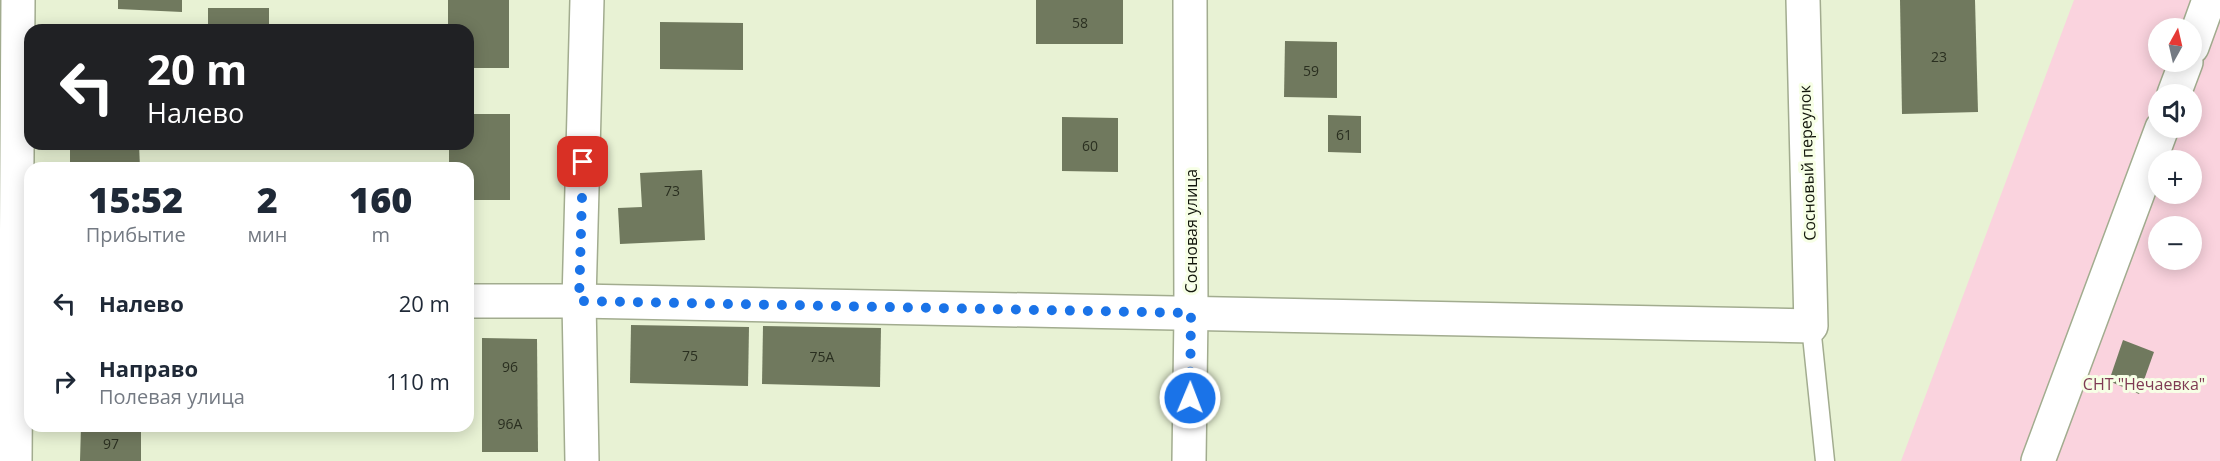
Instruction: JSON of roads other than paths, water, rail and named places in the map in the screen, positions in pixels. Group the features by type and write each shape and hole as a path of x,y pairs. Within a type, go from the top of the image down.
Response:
{"street":[{"path":"15,461 18,0"},
{"path":"582,461 579,301 587,0"},
{"name":"Сосновая улица","path":"1189,461 1190,0"},
{"name":"Сосновый переулок","path":"1803,0 1811,326"},
{"path":"2202,19 2209,0"},
{"path":"2038,461 2158,138"},
{"path":"474,301 579,301 1811,326"}],"lane":[{"path":"1811,326 1825,461"}],"park label":[{"name":"СНТ \"Нечаевка\"","path":"2144,384"}]}
